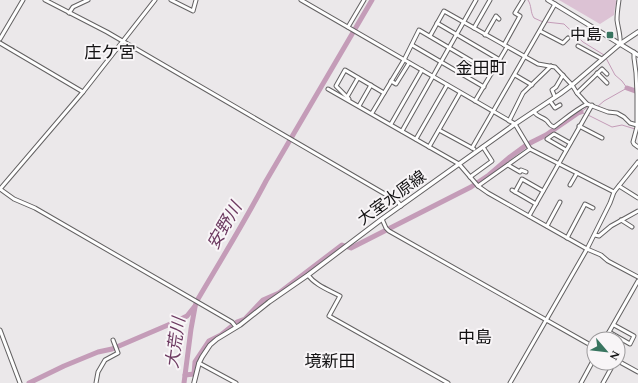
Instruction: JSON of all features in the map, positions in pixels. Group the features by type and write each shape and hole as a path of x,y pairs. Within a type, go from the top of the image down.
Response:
{"main road":[{"path":"548,0 638,55"},
{"name":"大室水原線","path":"194,383 202,356 210,345 217,339 308,275 400,206 572,85 620,44 638,32"}],"street":[{"path":"0,39 23,0"},
{"path":"45,0 107,32 296,142 397,202 400,206"},
{"path":"69,13 73,7 88,0"},
{"path":"155,0 83,92 0,189 14,199 35,208 235,325"},
{"path":"171,0 192,11 196,0"},
{"path":"303,0 460,93 509,120 515,124 530,149 614,192"},
{"path":"349,27 364,0"},
{"path":"402,131 476,0"},
{"path":"474,28 490,0"},
{"path":"475,101 500,60 505,46 520,16 515,13 523,0"},
{"path":"619,0 617,8 617,21 620,44"},
{"path":"472,148 555,4"},
{"path":"430,36 444,11 538,64 555,66 587,104 608,112 617,113 630,123 637,126"},
{"path":"485,35 496,16 499,19"},
{"path":"437,23 500,60"},
{"path":"372,113 404,60 419,30 492,73"},
{"path":"540,31 563,43 568,38"},
{"path":"0,43 83,92"},
{"path":"412,45 484,87"},
{"path":"578,46 602,59"},
{"path":"634,52 638,90 637,126 633,142 638,147"},
{"path":"391,81 396,84 409,63"},
{"path":"595,65 600,70 602,69 606,74"},
{"path":"509,120 523,93 551,66"},
{"path":"353,103 336,86 345,70 384,93"},
{"path":"391,124 422,70"},
{"path":"577,93 600,70"},
{"path":"597,73 607,83"},
{"path":"515,75 532,85"},
{"path":"555,97 552,90 556,87 563,75"},
{"path":"582,76 588,82"},
{"path":"346,97 358,78"},
{"path":"359,106 371,85"},
{"path":"416,139 447,85"},
{"path":"328,89 459,164 478,186 488,193 587,249 601,255 608,261 638,278"},
{"path":"429,147 460,93"},
{"path":"550,101 555,108 560,105"},
{"path":"534,112 538,117 546,120 551,126 554,127 587,104"},
{"path":"529,216 592,105"},
{"path":"579,126 602,138"},
{"path":"439,130 478,151"},
{"path":"566,150 547,139 554,134 570,142"},
{"path":"470,177 492,161 483,147"},
{"path":"478,186 530,149"},
{"path":"510,383 587,249 614,192 638,162"},
{"path":"508,165 520,172 521,170 526,172"},
{"path":"570,185 577,173"},
{"path":"536,204 513,191 522,179 543,191"},
{"path":"619,186 638,198"},
{"path":"547,226 560,202"},
{"path":"567,238 585,204 593,208"},
{"path":"594,235 600,236 620,220 638,211"},
{"path":"382,219 389,231 586,342"},
{"path":"620,220 632,226"},
{"path":"308,275 316,284 340,296 329,316 448,383"},
{"path":"610,331 638,281"},
{"path":"614,325 625,331"},
{"path":"0,330 20,382"},
{"path":"626,332 634,336 630,344 626,342"},
{"path":"96,383 98,372 105,360 118,353 114,341"},
{"path":"199,363 236,383"},
{"path":"626,365 638,372"},
{"path":"580,383 587,371"},
{"path":"603,383 610,371"}],"shaded area":[{"path":"559,0 617,1 614,15 600,24"}],"waterway":[{"name":"安野川","path":"29,383 64,366 98,352 112,349 187,316 195,306 372,0"},
{"path":"528,0 534,18 543,22"},
{"path":"546,22 564,24 583,42 604,55"},
{"path":"597,107 604,101 627,88 615,75 606,58"},
{"path":"627,88 638,92"},
{"path":"585,114 581,112 589,106"},
{"path":"185,375 194,374 195,362 209,341 221,335 237,322 245,319 263,300 279,293 342,245 351,248 471,187 489,175 525,146 546,135 581,112"},
{"path":"588,115 612,127 622,125 635,129"},
{"name":"大荒川","path":"184,383 195,307"}],"place":[{"name":"中島","path":"610,35"}],"district":[{"name":"庄ケ宮","path":"110,53"},
{"name":"金田町","path":"481,69"},
{"name":"中島","path":"475,338"},
{"name":"境新田","path":"330,362"}]}
